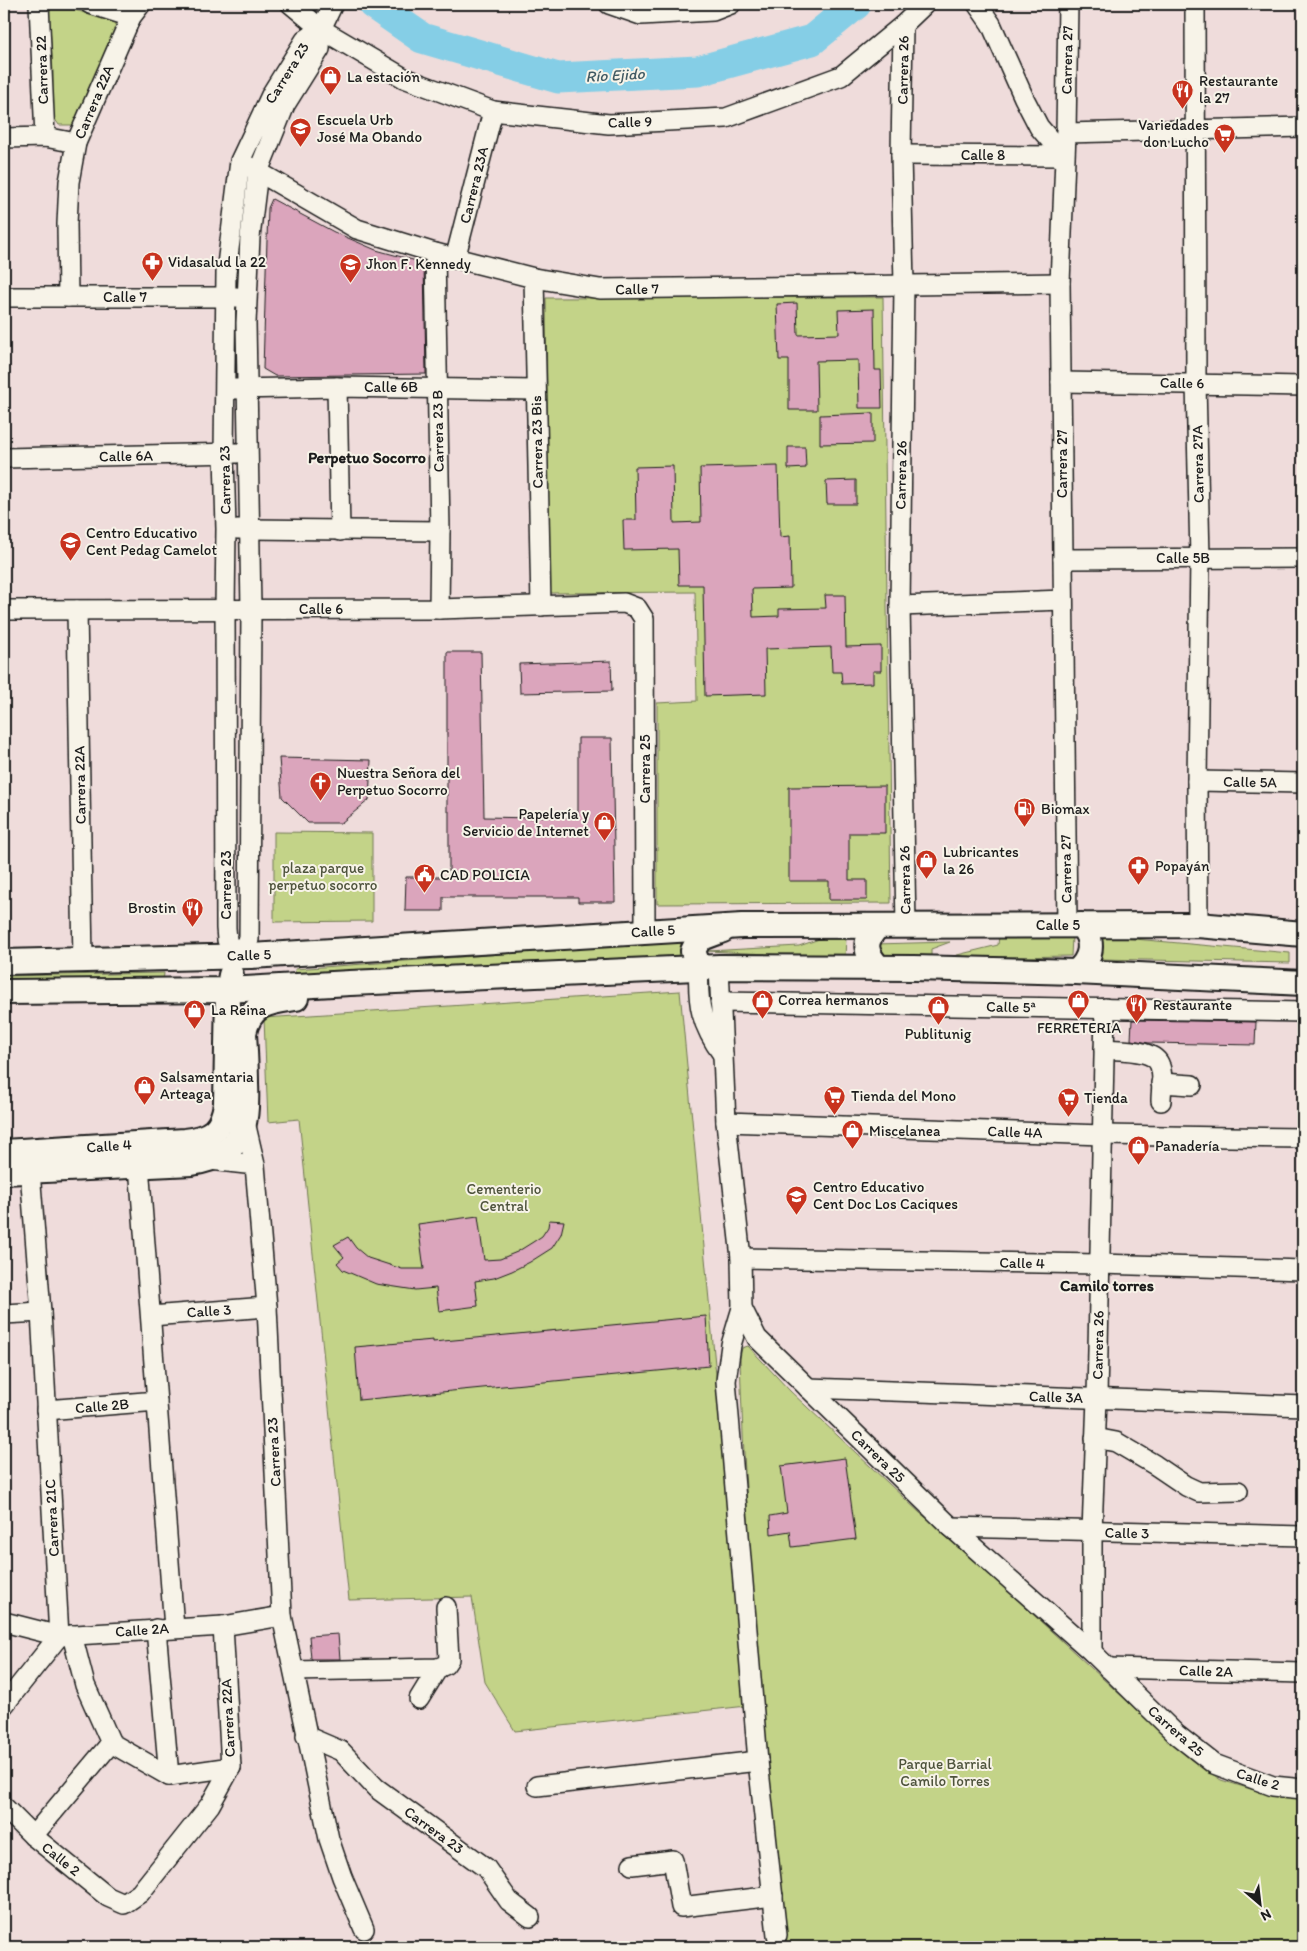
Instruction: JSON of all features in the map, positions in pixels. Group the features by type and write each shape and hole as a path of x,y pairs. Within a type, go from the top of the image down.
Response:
{"main road":[{"path":"1074,925 1087,932 1090,950 1083,966 1076,972"},
{"name":"Calle 5","path":"4,962 234,956 742,926 1198,925 1303,934"},
{"path":"709,967 693,951 699,939 742,926"},
{"path":"878,926 869,935 866,947 870,959 879,968"},
{"name":"Carrera 23","path":"212,1133 219,1127 224,1117 226,1104 228,990 234,956"},
{"path":"4,992 228,990 350,982 709,967 1076,972 1303,983"},
{"name":"Carrera 23","path":"210,1160 224,1153 233,1145 241,1133 245,1122 247,1109 244,1033 250,1015 264,1004 314,996 350,982"},
{"name":"Calle 4","path":"4,1152 186,1141 201,1139 212,1133"},
{"name":"Calle 4","path":"4,1172 192,1164 210,1160"}],"street":[{"name":"Carrera 22","path":"39,4 44,137"},
{"path":"90,4 136,10"},
{"name":"Calle 9","path":"291,4 320,28 404,78 493,111 609,124 726,118 841,76 903,25 925,4"},
{"name":"Carrera 23","path":"320,28 320,48 285,105 258,172 250,237 246,297 251,608 249,940 234,956 227,940 226,928 226,529 224,454 226,273 240,162 272,93 305,40 320,28 333,4"},
{"path":"609,4 641,15 713,11 731,4"},
{"path":"977,4 991,24 1024,98 1039,126 1064,156"},
{"name":"Carrera 27","path":"1068,4 1066,133 1060,283 1063,600 1074,925"},
{"name":"Carrera 27A","path":"1195,4 1196,383 1200,558 1197,780 1198,925"},
{"name":"Carrera 22A","path":"68,297 68,199 76,143 136,10"},
{"name":"Carrera 26","path":"903,25 904,286 900,606 906,926"},
{"name":"Carrera 23A","path":"456,259 493,111"},
{"path":"1066,133 1196,128 1303,127"},
{"path":"4,138 44,137 76,143"},
{"name":"Calle 8","path":"902,155 1064,156"},
{"name":"Calle 7","path":"240,162 357,229 456,259 534,278 600,290 1060,283"},
{"name":"Carrera 23 B","path":"435,253 440,531 439,609"},
{"name":"Carrera 23 Bis","path":"534,278 541,606"},
{"name":"Calle 7","path":"4,297 246,297"},
{"name":"Calle 6","path":"1061,382 1303,386"},
{"path":"338,387 340,531"},
{"name":"Calle 6B","path":"225,389 438,387 535,390"},
{"name":"Calle 6A","path":"4,458 248,453"},
{"path":"226,529 440,531"},
{"name":"Calle 5B","path":"1063,559 1303,558"},
{"path":"900,606 1063,600"},
{"name":"Calle 6","path":"4,610 439,609 624,603 638,608"},
{"name":"Carrera 25","path":"638,608 644,619 645,932"},
{"name":"Carrera 22A","path":"78,610 83,961"},
{"name":"Calle 5A","path":"1197,780 1303,783"},
{"path":"709,967 698,993 701,1015 710,1037 723,1056"},
{"name":"Carrera 25","path":"709,967 720,1002 726,1122 742,1258 742,1308 757,1338 951,1527 1092,1652 1177,1735 1214,1764"},
{"name":"Calle 5ª","path":"720,1002 1303,1012"},
{"name":"Carrera 26","path":"1092,1652 1092,1532 1097,1398 1105,1008"},
{"path":"1104,1049 1149,1054 1156,1058 1160,1065 1161,1092 1192,1085"},
{"name":"Carrera 23","path":"245,1122 255,1165 267,1307 282,1616 329,1839 342,1877 364,1929"},
{"name":"Calle 4A","path":"726,1122 1102,1135 1303,1138"},
{"path":"210,1160 255,1165"},
{"path":"140,1165 157,1401 169,1776"},
{"name":"Carrera 21C","path":"30,1171 41,1312 46,1410 66,1636 111,1743"},
{"name":"Calle 4","path":"742,1258 1099,1264 1303,1270"},
{"name":"Calle 3","path":"151,1316 267,1307"},
{"path":"742,1308 731,1345 726,1381 758,1761 777,1935"},
{"path":"4,1314 41,1312"},
{"name":"Calle 3A","path":"808,1388 1303,1406"},
{"name":"Calle 2B","path":"46,1410 157,1401"},
{"path":"1095,1438 1116,1442 1186,1486 1199,1492 1238,1491"},
{"name":"Calle 3","path":"951,1527 1303,1536"},
{"path":"294,1671 438,1668 444,1666 449,1659 446,1607"},
{"name":"Calle 2A","path":"4,1622 66,1636 222,1626 282,1616"},
{"name":"Carrera 22A","path":"124,1904 140,1893 210,1806 231,1767 222,1626"},
{"path":"4,1705 66,1636"},
{"path":"419,1699 438,1668"},
{"name":"Calle 2A","path":"1108,1668 1303,1673"},
{"name":"Carrera 23","path":"306,1736 342,1751 376,1788 486,1868 509,1901 530,1917"},
{"path":"33,1836 111,1743 169,1776 231,1767"},
{"path":"537,1786 758,1761"},
{"name":"Calle 2","path":"1214,1764 1273,1786 1303,1789"},
{"name":"Calle 2","path":"4,1807 33,1836 108,1897 124,1904"},
{"path":"632,1865 673,1860 681,1907 773,1896"}],"green space":[{"path":"55,4 122,24 77,125 59,125 52,115 53,71 49,15 51,6"},
{"path":"883,297 891,903 657,904 657,703 697,701 695,592 549,593 546,298"},
{"name":"plaza parque perpetuo socorro","path":"274,832 372,833 372,921 274,922"},
{"path":"828,936 846,937 845,958 708,951 799,946"},
{"path":"999,936 1072,937 1071,956 945,958 998,945"},
{"path":"1101,936 1290,953 1290,963 1100,959"},
{"path":"681,941 681,957 296,977 295,969"},
{"path":"950,942 931,949 931,960 876,957 875,944"},
{"path":"164,973 163,983 4,985 4,976"},
{"name":"Cementerio Central","path":"680,991 747,1706 515,1731 485,1682 472,1597 349,1600 299,1119 268,1122 264,1018"},
{"name":"Parque Barrial Camilo Torres","path":"748,1346 790,1391 920,1513 937,1526 1190,1759 1221,1780 1267,1794 1303,1799 1303,1939 1301,1947 787,1947 758,1653 747,1506 740,1358 742,1348"}],"building":[{"name":"Jhon F. Kennedy","path":"272,199 334,232 376,250 424,263 426,374 275,376 263,369 268,208"},
{"path":"797,303 798,335 839,334 838,310 874,309 875,370 881,370 882,408 859,408 858,360 816,361 817,410 789,410 789,360 779,360 777,304"},
{"path":"873,413 873,443 820,444 820,415"},
{"path":"788,447 805,447 806,468 788,469"},
{"path":"673,466 674,523 701,522 700,468 778,466 780,537 790,536 791,588 752,589 753,617 779,616 779,609 826,608 825,595 845,595 846,647 881,646 881,671 873,671 873,683 842,684 841,672 832,672 831,647 765,649 766,694 705,696 703,585 679,585 678,549 624,550 623,520 636,520 635,467"},
{"path":"856,480 856,504 827,504 826,481"},
{"path":"447,652 481,652 484,817 534,818 534,816 578,818 578,738 612,738 615,902 578,902 578,897 443,897 443,911 405,911 406,877 449,877"},
{"path":"611,661 612,691 520,693 519,664"},
{"path":"279,758 371,760 369,800 341,823 308,823 282,797"},
{"path":"885,786 885,833 849,833 849,880 867,880 867,900 829,900 829,881 789,881 789,787"},
{"path":"1132,1020 1256,1022 1255,1045 1149,1043 1131,1040"},
{"path":"478,1216 484,1260 500,1259 517,1252 542,1236 548,1227 549,1220 564,1221 561,1234 552,1248 512,1271 494,1278 475,1281 478,1306 439,1311 436,1288 415,1290 376,1284 343,1270 337,1263 344,1257 334,1245 348,1237 356,1248 368,1258 402,1269 424,1269 418,1224"},
{"path":"706,1316 709,1366 359,1400 355,1347 433,1340 433,1342"},
{"path":"845,1458 856,1539 792,1547 790,1531 771,1534 770,1516 787,1513 781,1466"},
{"path":"338,1634 340,1659 311,1659 309,1636"}],"waterway":[{"name":"Río Ejido","path":"373,4 422,38 558,78 698,71 812,40 856,4"}],"place":[{"name":"La estación","path":"331,96"},
{"name":"Restaurante la 27","path":"1183,109"},
{"name":"Escuela Urb José Ma Obando","path":"301,148"},
{"name":"Variedades don Lucho","path":"1225,153"},
{"name":"Vidasalud la 22","path":"152,281"},
{"name":"Jhon F. Kennedy","path":"350,283"},
{"name":"Centro Educativo Cent Pedag Camelot","path":"70,561"},
{"name":"Nuestra Señora del Perpetuo Socorro","path":"321,801"},
{"name":"Biomax","path":"1025,828"},
{"name":"Papelería y Servicio de Internet","path":"605,842"},
{"name":"Lubricantes la 26","path":"927,880"},
{"name":"Popayán","path":"1139,885"},
{"name":"CAD POLICIA","path":"424,894"},
{"name":"Brostin","path":"192,927"},
{"name":"Correa hermanos","path":"762,1019"},
{"name":"FERRETERIA","path":"1079,1019"},
{"name":"Restaurante","path":"1137,1024"},
{"name":"Publitunig","path":"938,1025"},
{"name":"La Reina","path":"195,1029"},
{"name":"Salsamentaria Arteaga","path":"144,1105"},
{"name":"Tienda del Mono","path":"835,1115"},
{"name":"Tienda","path":"1068,1117"},
{"name":"Miscelanea","path":"853,1150"},
{"name":"Panadería","path":"1139,1165"},
{"name":"Centro Educativo Cent Doc Los Caciques","path":"797,1215"}],"district":[{"name":"Perpetuo Socorro","path":"367,457"},
{"name":"Camilo torres","path":"1107,1285"}]}
